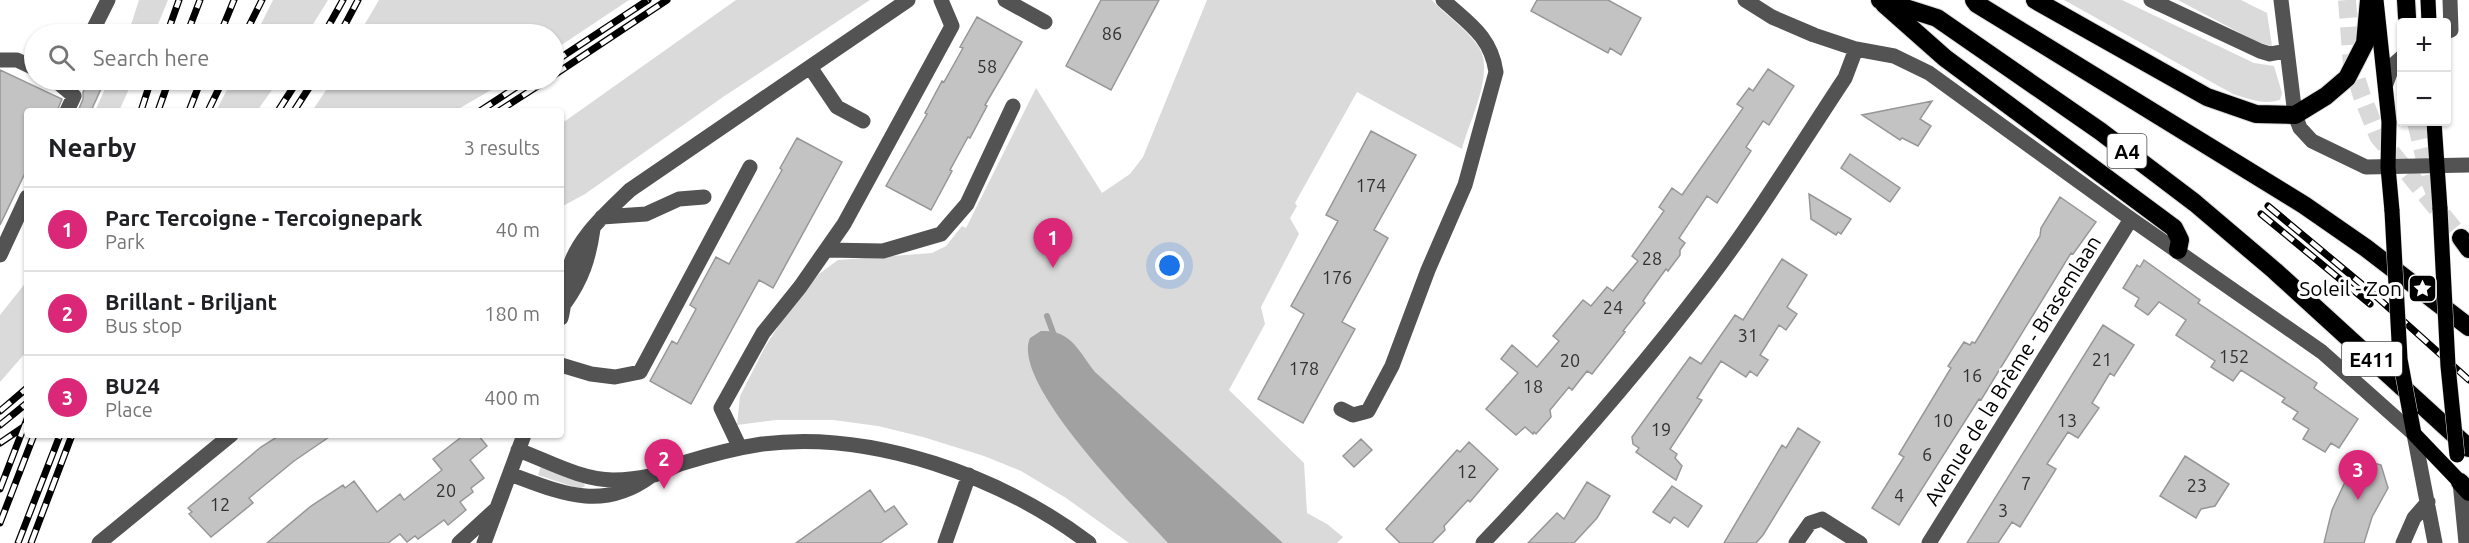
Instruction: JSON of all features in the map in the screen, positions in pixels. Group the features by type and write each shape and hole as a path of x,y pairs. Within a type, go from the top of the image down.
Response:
{"highway":[{"path":"1880,0 1945,58 2174,228 2180,240 2178,250"},
{"name":"A4","path":"1880,0 1937,18 2005,64 2100,131 2185,196 2275,271"},
{"path":"1974,0 1977,4 2304,205 2366,248 2469,327"},
{"path":"2035,0 2208,97 2256,114 2295,115 2333,91 2347,78 2365,43 2369,0"},
{"name":"E411","path":"2275,271 2463,451"}],"main road":[{"path":"2376,0 2389,122 2388,167 2400,359 2414,434 2465,487"},
{"path":"2428,0 2429,18"},
{"path":"2434,126 2448,366 2463,451 2465,487"}],"street":[{"path":"95,24 108,0"},
{"path":"564,303 581,281 597,223 630,190 908,0"},
{"path":"740,448 721,408 763,333 844,224 952,26 941,0"},
{"path":"1005,0 1046,22"},
{"path":"1341,409 1353,415 1368,411 1392,366 1428,270 1465,185 1496,72 1493,54 1482,36 1443,0"},
{"path":"1746,0 1772,17 1814,35 1856,49 1894,56 1929,73 2131,219 2322,352 2414,434 2435,543"},
{"path":"2151,0 2236,42 2270,54 2286,51"},
{"path":"2282,0 2295,115 2300,128 2312,141 2367,167 2469,165"},
{"path":"2450,0 2451,18"},
{"path":"1483,543 1557,465 1618,395 1709,280 1845,78 1856,49"},
{"path":"0,60 17,60 24,63"},
{"path":"2386,84 2393,65 2397,61"},
{"path":"810,67 837,107 863,121"},
{"path":"69,90 74,96 69,108"},
{"path":"826,250 884,251 941,234 967,204 1013,106"},
{"path":"564,366 591,374 615,377 640,372 750,167"},
{"path":"597,223 646,214 679,199 704,197"},
{"path":"0,255 24,203"},
{"name":"Avenue de la Brème - Brasemlaan","path":"1929,543 2131,219"},
{"path":"99,543 227,438"},
{"path":"484,543 523,438"},
{"path":"510,474 575,495 600,497 634,489 653,475 682,463 740,448 797,442 866,446 969,476 1000,488 1035,507 1089,543"},
{"path":"518,450 590,477 612,480 653,475"},
{"path":"945,543 969,476"},
{"path":"2465,487 2466,543"},
{"path":"2403,543 2414,518 2428,502"},
{"path":"459,543 497,508"},
{"path":"1796,543 1810,523 1822,519 1860,543"}],"shaded area":[{"path":"139,0 168,0 158,24 131,24"},
{"path":"273,0 328,0 313,24 261,24"},
{"path":"379,0 629,0 564,43 564,24 365,24"},
{"path":"736,0 870,0 723,97 585,194 564,205 564,122"},
{"path":"1207,0 1432,0 1468,33 1483,56 1483,82 1462,149 1357,92 1295,203 1297,206 1290,218 1299,234 1261,307 1265,324 1229,390 1304,463 1307,513 1327,524 1343,537 1337,543 1129,543 1066,498 1021,471 984,456 923,437 878,426 833,420 776,420 737,425 740,396 765,347 788,311 819,274 838,260 932,253 946,246 962,226 966,228 1036,88 1102,193 1130,174 1143,157"},
{"path":"2064,0 2122,0 2254,63 2274,66 2282,93 2280,100 2262,102 2233,94"},
{"path":"2178,0 2241,0 2267,13 2272,46 2257,42"},
{"path":"104,90 128,90 120,108 96,108"},
{"path":"227,90 272,90 259,108 218,108"},
{"path":"326,90 491,90 460,108 314,108"},
{"path":"24,285 24,354 0,382 0,315"},
{"path":"1041,331 1060,334 1073,343 1095,372 1283,543 1168,543 1080,445 1039,384 1029,358 1030,338"},
{"path":"541,466 583,481 585,486 580,489 538,475"}],"building":[{"path":"1101,0 1159,0 1111,90 1066,66"},
{"path":"1537,0 1608,0 1641,18 1621,55 1610,48 1608,53 1531,11"},
{"path":"977,17 1022,42 985,105 987,106 950,170 952,171 931,210 886,186 927,114 925,113 942,81 944,82 963,48 960,47"},
{"path":"1768,69 1794,86 1769,125 1763,121 1746,147 1751,151 1717,203 1707,196 1679,238 1685,243 1680,250 1680,255 1668,271 1666,269 1643,301 1645,303 1623,331 1625,332 1592,374 1587,371 1572,390 1569,387 1550,410 1551,417 1536,434 1525,427 1516,435 1486,409 1518,373 1501,359 1512,345 1537,367 1559,341 1553,336 1583,300 1591,306 1607,287 1613,291 1638,261 1632,256 1664,211 1659,207 1672,188 1682,195 1743,108 1737,104 1749,88 1753,91"},
{"path":"0,70 24,81 24,90 43,90 62,99 58,108 24,108 24,175 0,225"},
{"path":"84,90 100,90 92,108 79,108"},
{"path":"1932,101 1920,119 1931,126 1918,146 1902,138 1900,140 1862,115"},
{"path":"1371,131 1416,155 1374,230 1388,238 1342,322 1355,329 1303,423 1258,399 1304,314 1291,306 1338,221 1326,215"},
{"path":"797,138 842,162 773,288 759,280 691,404 650,381 672,341 677,344 696,309 690,305 716,257 729,264 782,170 780,168"},
{"path":"1850,154 1900,188 1890,202 1841,168"},
{"path":"1809,194 1851,219 1841,234 1838,232 1836,235 1811,219"},
{"path":"2060,197 2096,222 2073,254 2071,253 1981,400 1979,399 1899,525 1872,508 1904,457 1899,454 1951,368 1948,366 1964,342 1970,345 1972,342 1975,343 2040,236 2041,228"},
{"path":"1782,259 1807,275 1787,307 1797,314 1786,330 1779,325 1760,355 1768,360 1757,376 1750,371 1746,377 1721,361 1697,398 1702,400 1670,449 1677,454 1675,458 1682,466 1676,480 1636,452 1639,448 1633,444 1632,437 1690,357 1701,364 1735,315 1743,320"},
{"path":"2144,260 2200,300 2198,303 2317,383 2314,388 2358,419 2339,448 2331,443 2325,452 2303,439 2309,429 2293,419 2298,412 2282,402 2285,398 2241,370 2233,381 2211,367 2215,361 2176,335 2186,320 2159,302 2148,315 2135,306 2139,298 2123,288 2137,265 2140,267"},
{"path":"2103,325 2134,345 2114,376 2110,373 2092,403 2099,408 2078,438 2068,432 2047,464 2056,469 2020,527 2012,522 1998,543 1967,543"},
{"path":"1798,428 1820,442 1763,535 1756,543 1724,543 1782,445 1786,448"},
{"path":"275,438 328,438 294,461 249,498 253,503 211,537 189,514 192,512 188,508 261,447"},
{"path":"460,438 480,438 487,446 470,460 484,478 471,488 473,492 460,502 466,510 448,525 444,520 418,539 415,536 407,542 400,534 388,543 267,543 311,506 343,485 345,488 354,481 377,512 400,494 404,500 442,470 433,459"},
{"path":"1361,439 1372,450 1354,467 1343,456"},
{"path":"1469,442 1498,469 1470,502 1468,500 1444,526 1445,530 1432,543 1400,543 1386,529 1457,450 1460,452"},
{"path":"2185,456 2229,484 2215,506 2201,509 2196,518 2160,496"},
{"path":"2371,462 2381,465 2388,488 2372,517 2364,543 2324,543 2332,510 2344,484 2356,466"},
{"path":"1587,482 1610,496 1597,518 1574,543 1528,543 1557,513 1564,519"},
{"path":"1672,486 1702,506 1688,527 1674,517 1670,523 1653,512"},
{"path":"870,490 885,512 894,506 907,524 880,543 796,543"}],"waterway":[{"path":"1047,316 1055,338"}],"tunnel":[{"path":"2347,0 2352,65 2378,136 2461,238"},
{"path":"2417,126 2430,181 2438,201"}],"railway":[{"path":"171,24 179,0"},
{"path":"191,24 200,0"},
{"path":"224,24 234,0"},
{"path":"250,24 262,0"},
{"path":"330,24 343,0"},
{"path":"345,24 358,0"},
{"path":"564,55 648,0"},
{"path":"564,68 667,0"},
{"path":"142,108 148,90"},
{"path":"159,108 165,90"},
{"path":"190,108 197,90"},
{"path":"209,108 218,90"},
{"path":"280,108 292,90"},
{"path":"296,108 308,90"},
{"path":"485,108 512,90"},
{"path":"504,108 532,90"},
{"path":"2268,206 2370,291 2469,380"},
{"path":"2261,214 2370,304"},
{"path":"0,411 24,391"},
{"path":"0,425 24,405"},
{"path":"0,443 24,427"},
{"path":"0,489 24,427"},
{"path":"0,523 33,438"},
{"path":"18,543 59,438"},
{"path":"31,543 71,438"}],"place":[{"name":"Parc Tercoigne - Tercoignepark","path":"1053,268"},
{"name":"Soleil - Zon","path":"2423,288"},
{"name":"Brillant - Briljant","path":"664,489"},
{"name":"BU24","path":"2358,500"}]}
